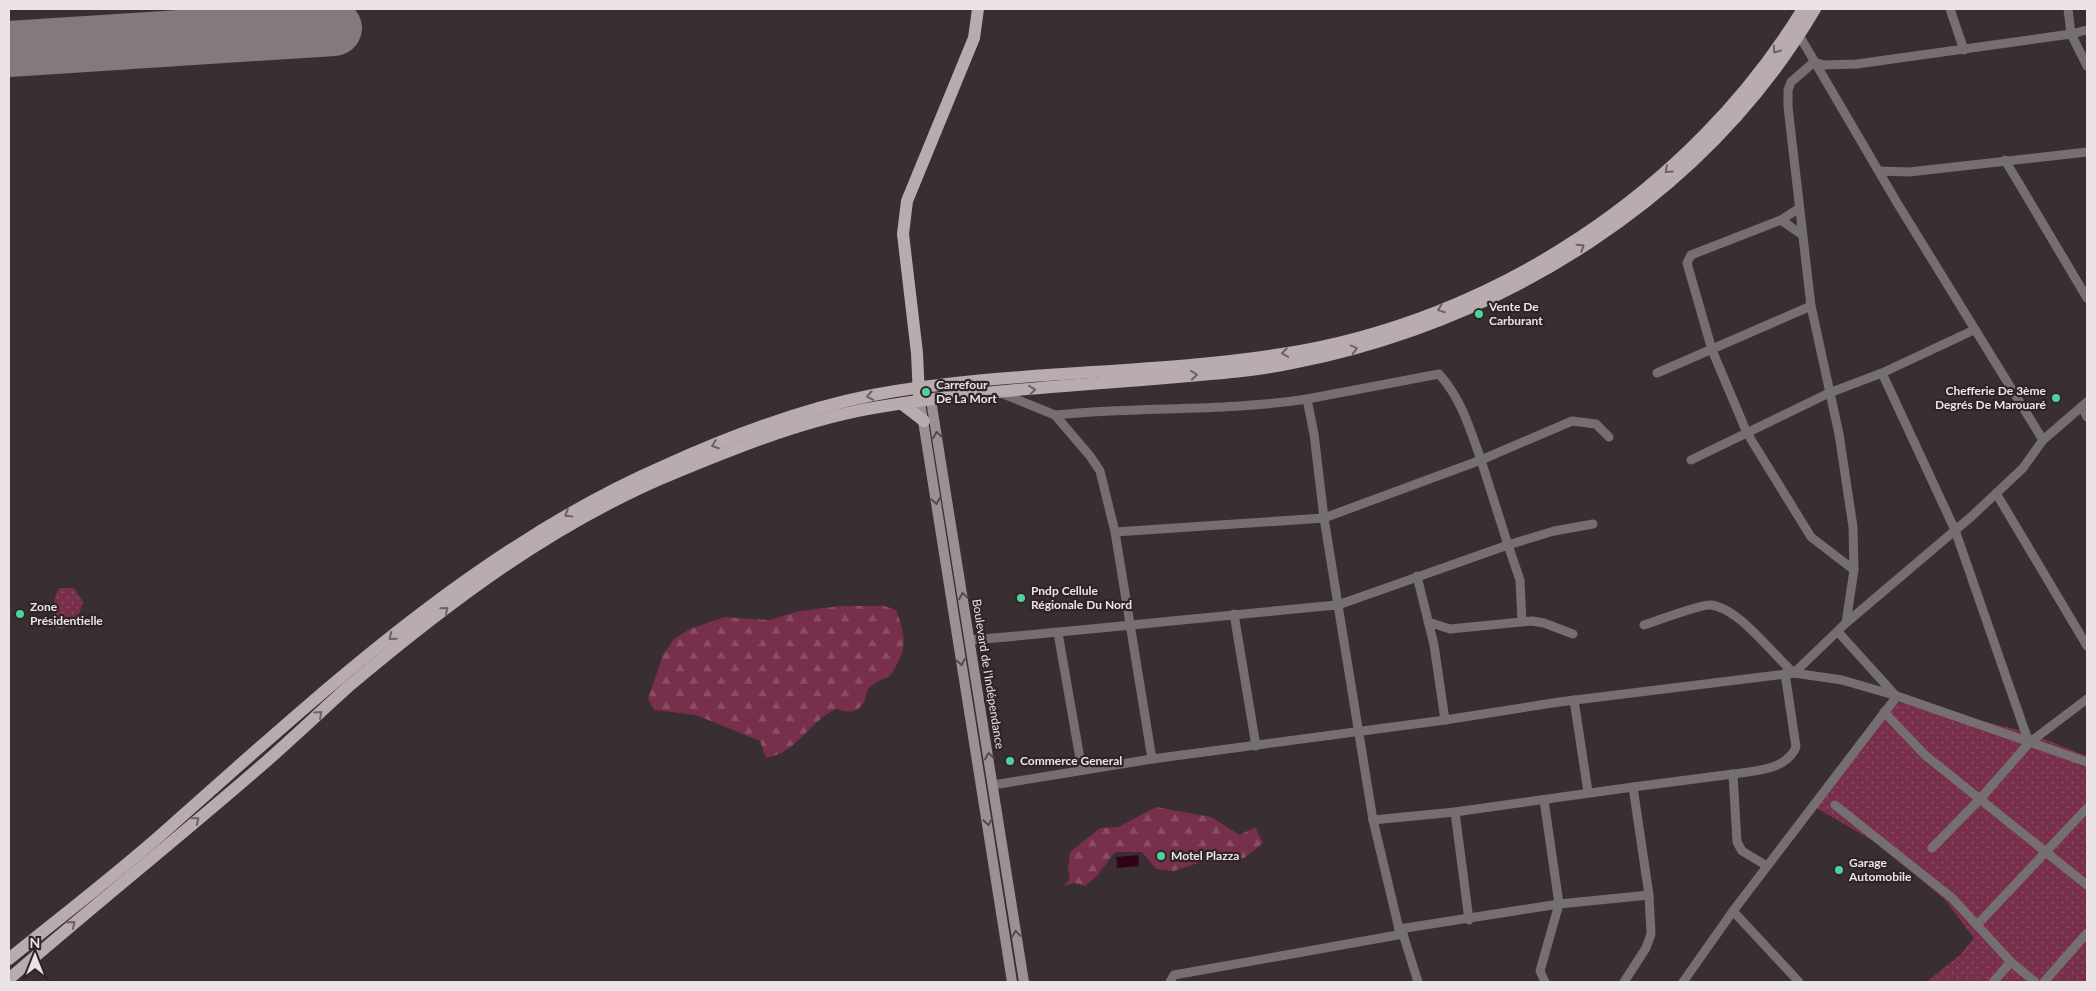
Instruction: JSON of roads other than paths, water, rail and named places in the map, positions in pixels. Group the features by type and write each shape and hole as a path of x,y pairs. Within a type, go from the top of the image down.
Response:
{"main road":[{"path":"926,401 923,387 927,374 917,353 903,234 907,201 974,38 978,9"},
{"path":"9,959 163,833 255,749 420,616 505,552 586,503 697,452 791,416 866,396 923,387 1136,369 1287,353 1355,338 1416,319 1484,292 1549,256 1606,218 1660,177 1700,141 1737,101 1773,54 1803,9"},
{"path":"9,979 263,764 348,688 491,574 591,512 673,474 764,439 826,418 926,401 1222,373 1289,364 1357,348 1431,324 1489,301 1571,254 1613,226 1667,185 1704,153 1742,111 1799,35 1815,9"},
{"name":"Boulevard de l'Indépendance","path":"926,401 924,421 1012,982"},
{"name":"Boulevard de l'Indépendance","path":"926,401 970,640 1024,982"},
{"path":"902,404 924,421"}],"street":[{"path":"1950,9 1964,50"},
{"path":"2068,9 2071,34 2087,66"},
{"path":"1814,62 1824,65 1857,64 1964,50 2087,30"},
{"path":"1799,35 1974,330 2043,440"},
{"path":"1814,62 1796,76 1788,90 1790,133 1811,306 1839,434 1853,527 1854,570 1846,623"},
{"path":"1880,171 1909,172 2087,152"},
{"path":"2005,160 2087,298"},
{"path":"1798,209 1781,220 1692,255 1687,263 1712,350 1747,433 1811,537 1854,570"},
{"path":"1781,220 1801,234"},
{"path":"1658,373 1811,306"},
{"path":"1691,460 1829,394 1882,373 1974,330"},
{"path":"1882,373 1955,530 2029,743"},
{"path":"1001,393 1055,415 1150,408 1267,405 1438,374 1448,384 1461,406 1481,460 1520,580 1522,622"},
{"path":"1306,399 1314,434 1324,518 1374,820 1401,932 1418,982"},
{"path":"1789,673 1839,633 1846,623 1996,493 2023,468 2043,440 2084,404 2087,417"},
{"path":"1055,415 1090,456 1100,471 1115,532 1128,624 1152,759"},
{"path":"1115,532 1324,518 1481,460 1572,421 1596,424 1609,437"},
{"path":"1996,493 2087,646"},
{"path":"970,640 1338,605 1508,545 1554,531 1593,524"},
{"path":"1417,576 1428,622 1444,720"},
{"path":"1374,820 1454,812 1588,792 1733,774 1771,768 1792,756 1796,747 1789,673 1741,621 1724,608 1709,605 1644,625"},
{"path":"1234,614 1256,746"},
{"path":"1428,622 1450,629 1522,622 1544,623 1573,634"},
{"path":"1058,633 1082,770"},
{"path":"1839,633 1897,696"},
{"path":"994,785 1152,759 1360,732 1574,700 1789,673 1842,680 1897,696 2087,762"},
{"path":"1683,982 1733,911 1897,696"},
{"path":"1932,848 1980,799 2029,743 2087,699"},
{"path":"1574,700 1588,792"},
{"path":"1884,712 1925,754 2087,885"},
{"path":"1733,774 1737,842 1742,851 1767,866"},
{"path":"1624,982 1643,954 1651,934 1649,895 1633,786"},
{"path":"1544,800 1559,904 1540,971 1545,982"},
{"path":"1835,806 1952,898 2011,962 2035,982"},
{"path":"1977,925 2087,808"},
{"path":"1454,812 1469,920"},
{"path":"1170,982 1174,975 1401,932 1559,904 1649,895"},
{"path":"1733,911 1799,982"},
{"path":"2044,982 2087,933"},
{"path":"1993,982 2011,962"}],"water":[{"path":"1138,855 1139,866 1117,868 1116,857"}],"place":[{"name":"Vente De Carburant","path":"1479,314"},
{"name":"Carrefour De La Mort","path":"926,392"},
{"name":"Chefferie De 3ème Degrés De Marouaré","path":"2056,398"},
{"name":"Pndp Cellule Régionale Du Nord","path":"1021,598"},
{"name":"Zone Présidentielle","path":"20,614"},
{"name":"Commerce General","path":"1010,761"},
{"name":"Motel Plazza","path":"1161,856"},
{"name":"Garage Automobile","path":"1839,870"}]}
